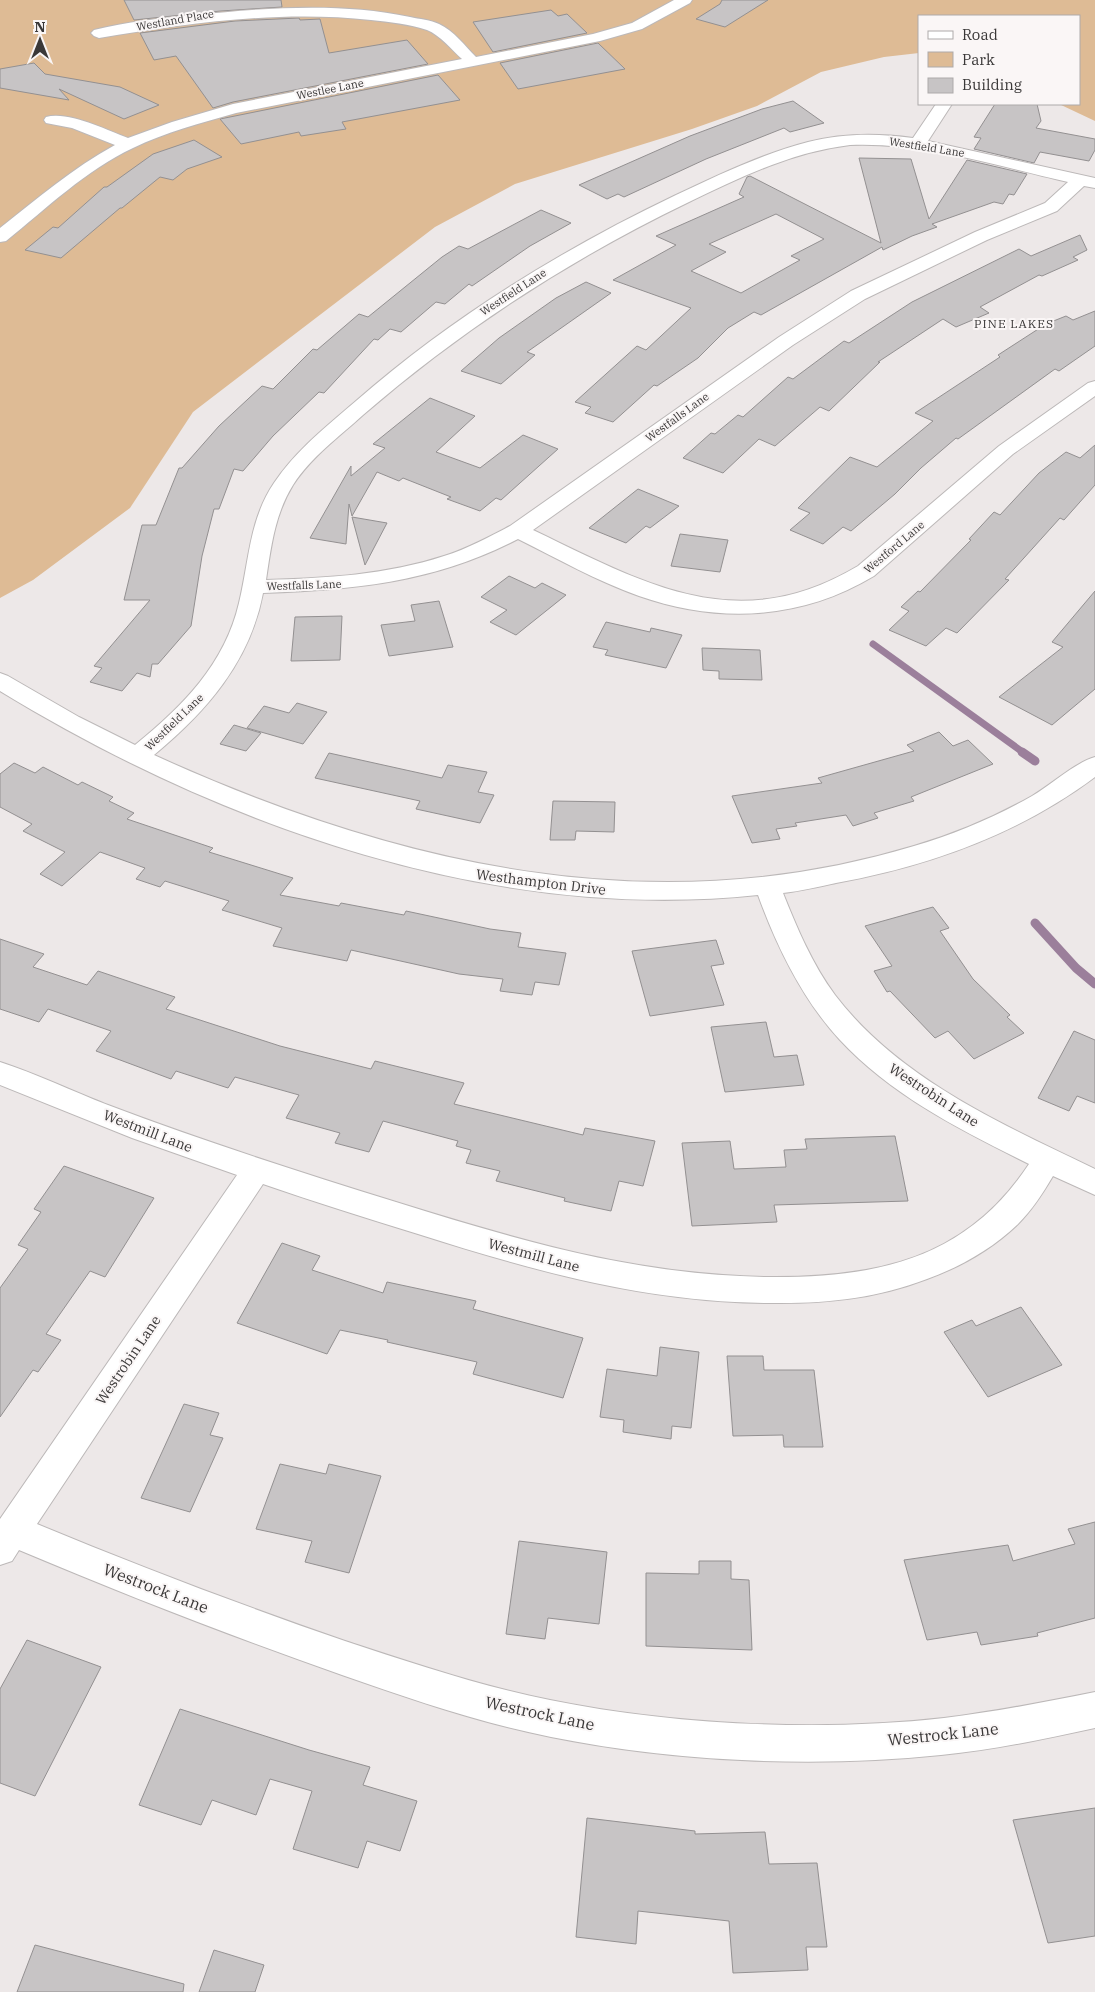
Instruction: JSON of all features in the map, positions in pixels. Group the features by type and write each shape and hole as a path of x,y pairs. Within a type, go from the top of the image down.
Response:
{"street":[{"name":"Westlee Lane","path":"0,237 78,174 128,144 178,125 233,109 587,40 629,29 655,18 685,0"},
{"name":"Westland Place","path":"100,34 265,4 294,2 334,3 388,10 417,20 447,37 473,62"},
{"path":"918,143 943,105"},
{"path":"52,120 84,126 128,144"},
{"name":"Westfield Lane","path":"136,758 184,716 215,680 242,631 250,608 264,521 294,469 364,403 411,364 516,290 609,234 675,201 767,160 800,148 846,140 875,139 918,143 1087,181"},
{"name":"Westfalls Lane","path":"253,587 357,582 422,571 474,554 518,531 786,341 858,295 981,236 1051,207 1087,181"},
{"name":"Westford Lane","path":"518,531 639,588 696,604 728,607 755,606 785,603 814,597 866,572 1006,450 1095,386"},
{"name":"Westhampton Drive","path":"0,681 67,722 136,758 223,796 308,826 427,863 468,873 530,883 606,891 688,892 768,886 850,872 946,847 996,826 1060,790 1095,765"},
{"name":"Westrobin Lane","path":"768,886 782,926 806,972 826,1003 870,1051 915,1086 938,1100 1048,1160 1095,1183"},
{"name":"Westmill Lane","path":"0,1073 115,1119 256,1171 500,1246 602,1273 700,1288 818,1290 855,1286 890,1279 920,1269 950,1256 1001,1221 1017,1205 1048,1160"},
{"name":"Westrobin Lane","path":"6,1539 256,1171"},
{"name":"Westrock Lane","path":"6,1539 115,1573 293,1641 464,1696 558,1720 660,1734 762,1742 874,1742 978,1732 1095,1710"}],"green space":[{"path":"0,0 1095,0 1095,121 1061,105 1080,105 1080,15 918,15 918,53 884,57 821,72 757,106 692,129 515,184 435,227 193,412 130,508 33,580 0,598"}],"building":[{"path":"124,0 281,0 282,7 134,20"},
{"path":"722,0 768,0 725,27 696,19 720,4"},
{"path":"551,10 558,16 567,14 587,33 493,52 473,22"},
{"path":"299,18 300,20 320,19 329,53 407,40 428,64 233,102 213,108 176,56 154,60 140,33 235,21"},
{"path":"598,43 625,69 518,89 500,63"},
{"path":"34,63 45,74 120,87 159,105 124,119 59,89 69,100 0,88 0,69"},
{"path":"438,75 460,100 342,122 346,129 301,136 299,132 241,144 220,119"},
{"path":"793,101 824,123 790,132 784,128 706,159 624,197 618,194 607,199 579,185 690,136 762,109"},
{"path":"994,105 1037,105 1041,121 1036,128 1095,139 1095,150 1089,161 1040,152 1034,163 974,149 981,138 974,137"},
{"path":"194,140 222,157 187,169 173,180 160,177 61,258 25,250 53,227 58,228 104,187 107,187 153,154"},
{"path":"859,158 911,159 929,219 967,160 1027,174 1014,195 1009,194 1003,204 994,202 932,224 937,227 912,236 883,250 882,247 761,315 754,312 728,328 698,358 657,386 654,385 613,422 585,413 591,407 575,402 637,346 646,350 691,308 613,280 676,245 656,236 744,197 739,194 747,177 750,176 881,243","holes":["776,214 824,239 791,256 800,260 741,293 691,271 726,252 709,244"]},
{"path":"541,210 571,223 530,246 472,286 469,284 445,304 436,302 401,332 390,329 378,340 374,339 324,393 319,392 273,436 243,471 234,469 219,509 214,509 202,556 191,626 158,664 152,664 150,677 137,673 122,691 90,682 102,668 94,666 150,600 124,600 142,525 156,525 179,468 182,468 219,426 262,386 273,389 313,349 317,350 359,314 368,317 442,257 459,246 468,249"},
{"path":"1080,235 1087,250 1073,257 1078,260 1042,276 1039,275 980,307 989,313 956,327 943,319 878,362 880,362 829,411 820,407 775,446 759,439 723,473 683,458 711,433 715,434 738,415 743,417 788,377 793,379 844,341 849,343 912,302 1019,249 1031,256"},
{"path":"586,282 611,293 527,352 535,355 501,384 461,371 499,338 556,298"},
{"path":"1095,311 1095,346 1059,371 1055,369 958,439 956,438 851,531 843,527 823,544 790,530 810,513 798,508 850,457 877,467 933,421 915,413 1046,324 1066,316 1073,320"},
{"path":"430,398 475,416 436,452 480,468 523,435 558,449 501,500 496,498 480,511 447,499 451,497 403,478 399,481 377,472 352,516 349,504 346,544 310,538 351,466 351,476 385,448 373,444"},
{"path":"1095,445 1095,485 1064,520 1060,518 1005,579 1009,580 957,633 946,628 926,646 889,630 909,611 901,607 918,591 920,592 971,540 969,539 994,512 1000,515 1039,473 1066,452 1080,458"},
{"path":"638,489 679,506 650,528 646,526 626,543 589,528"},
{"path":"352,517 387,523 365,565"},
{"path":"680,534 728,540 720,572 671,566"},
{"path":"509,576 535,588 542,583 566,595 516,635 490,622 507,610 481,597"},
{"path":"1095,591 1095,689 1052,725 999,697 1063,647 1052,642"},
{"path":"439,601 453,647 389,656 381,625 415,621 411,605"},
{"path":"342,616 340,660 291,661 295,617"},
{"path":"606,622 650,632 651,628 682,635 666,668 605,655 608,650 593,647"},
{"path":"702,648 760,650 762,680 719,679 719,671 703,670"},
{"path":"297,703 327,712 303,744 247,728 264,706 289,713"},
{"path":"234,725 261,733 246,751 220,744"},
{"path":"939,732 953,746 968,740 993,764 911,797 914,801 874,813 878,818 853,826 846,815 795,823 797,826 776,829 780,839 752,843 732,796 822,783 818,778 914,751 907,745"},
{"path":"329,753 442,778 448,765 487,772 478,792 494,795 480,823 416,809 420,801 315,778"},
{"path":"14,763 35,773 43,767 78,785 82,782 113,797 109,801 134,813 127,819 213,848 209,852 293,878 280,895 339,906 341,903 404,915 406,911 490,929 521,933 518,947 566,953 559,985 535,982 532,995 500,991 503,979 459,974 351,950 347,961 273,946 282,928 222,910 229,901 165,881 160,887 136,879 145,868 100,852 62,886 40,874 65,852 23,831 32,824 0,807 0,774"},
{"path":"553,801 615,802 614,832 576,831 575,840 550,840"},
{"path":"933,907 949,928 940,931 973,979 1010,1015 1007,1017 1024,1033 974,1059 948,1031 935,1038 890,991 887,992 874,971 892,966 865,926"},
{"path":"0,939 44,954 33,967 87,985 98,971 175,997 166,1009 280,1046 371,1069 375,1061 464,1083 454,1104 583,1135 585,1128 655,1141 643,1186 619,1181 611,1211 564,1201 565,1198 496,1181 500,1171 466,1163 471,1150 456,1146 458,1141 383,1121 369,1152 335,1143 340,1133 286,1118 299,1095 235,1077 228,1088 176,1071 171,1079 96,1051 111,1031 48,1009 39,1022 0,1009"},
{"path":"716,940 724,964 711,966 724,1005 650,1016 632,951"},
{"path":"766,1022 774,1057 797,1055 804,1085 725,1092 711,1027"},
{"path":"1074,1031 1095,1040 1095,1103 1077,1096 1069,1111 1038,1098"},
{"path":"895,1136 908,1201 774,1205 777,1222 692,1226 682,1143 730,1141 734,1169 786,1167 784,1150 807,1149 805,1139"},
{"path":"64,1166 154,1198 105,1277 90,1271 46,1334 61,1340 38,1372 33,1370 0,1417 0,1288 28,1249 18,1245 41,1212 34,1209"},
{"path":"282,1243 320,1256 312,1270 383,1293 387,1282 476,1301 473,1309 583,1338 563,1398 473,1374 477,1362 387,1342 388,1340 340,1330 327,1354 237,1323"},
{"path":"1021,1307 1062,1365 988,1397 944,1332 972,1320 976,1326"},
{"path":"660,1347 699,1352 691,1428 672,1426 671,1439 623,1432 624,1420 600,1417 607,1369 657,1376"},
{"path":"727,1356 763,1356 764,1370 814,1370 823,1447 784,1447 783,1435 733,1436"},
{"path":"184,1404 219,1413 210,1435 223,1438 190,1512 141,1498"},
{"path":"280,1464 326,1474 329,1464 381,1476 349,1573 305,1562 312,1541 256,1529"},
{"path":"1095,1522 1095,1618 1037,1633 1038,1636 981,1645 977,1632 927,1640 904,1560 1008,1545 1013,1561 1075,1544 1068,1529"},
{"path":"519,1541 607,1552 599,1624 548,1618 545,1639 506,1634"},
{"path":"699,1561 731,1561 731,1579 749,1580 752,1650 646,1646 646,1573 699,1574"},
{"path":"27,1640 101,1667 35,1796 0,1783 0,1689"},
{"path":"180,1709 309,1750 370,1767 363,1785 417,1801 400,1851 367,1841 358,1868 293,1849 312,1791 270,1779 256,1815 212,1800 201,1825 139,1805"},
{"path":"1095,1808 1095,1936 1048,1943 1013,1820"},
{"path":"587,1818 695,1831 695,1834 765,1832 769,1864 817,1863 827,1947 806,1947 808,1970 733,1973 729,1921 638,1911 636,1944 576,1937"},
{"path":"35,1945 184,1984 183,1992 17,1992"},
{"path":"214,1950 264,1965 255,1992 199,1992"}],"waterway":[{"path":"873,644 1024,753"},
{"path":"1022,752 1035,761"},
{"path":"1035,923 1076,968 1095,984"}],"district":[{"name":"PINE LAKES","path":"1014,324"}]}
